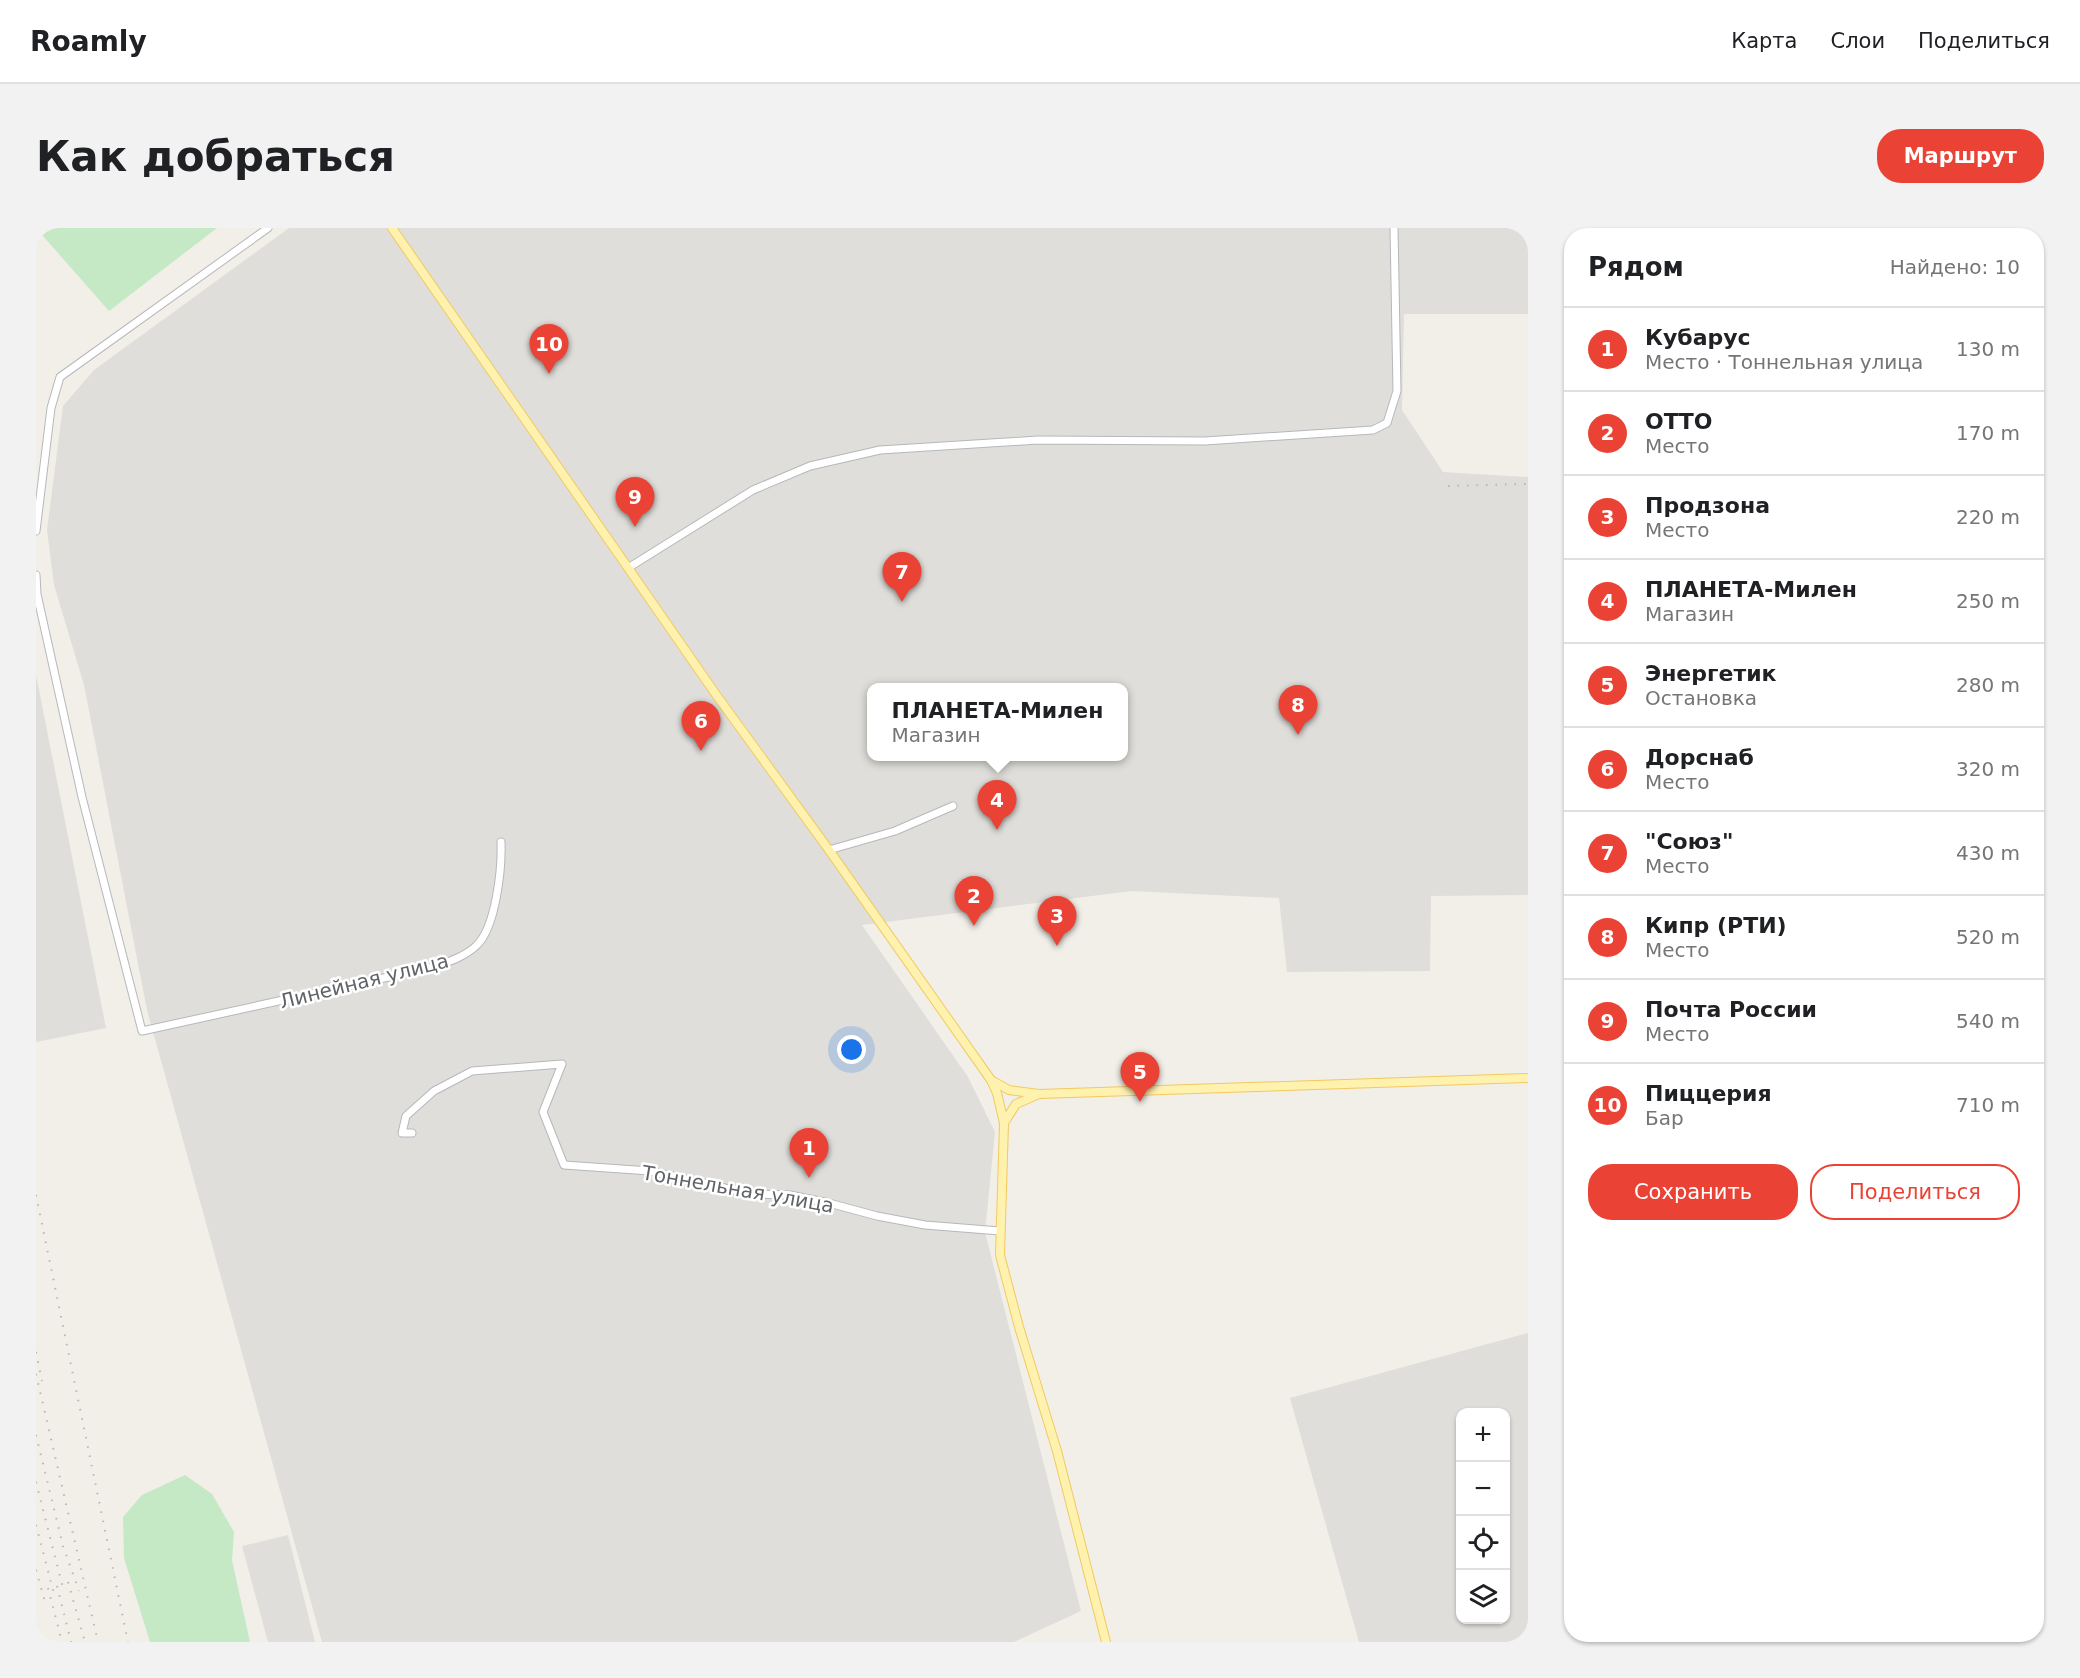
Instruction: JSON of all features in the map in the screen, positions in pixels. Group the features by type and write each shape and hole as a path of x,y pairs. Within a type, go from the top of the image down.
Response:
{"main road":[{"path":"392,228 750,744 829,850 991,1080 997,1093 1004,1123 1000,1255 1019,1327 1057,1451 1106,1642"},
{"path":"991,1080 1009,1090 1039,1094 1528,1078"},
{"path":"1004,1123 1016,1104 1039,1094"}],"street":[{"path":"36,531 51,408 60,377 268,228"},
{"path":"628,568 753,490 810,466 880,450 1038,440 1205,441 1373,430 1387,423 1397,391 1394,228"},
{"name":"Линейная улица","path":"36,575 37,594 82,797 142,1031 434,968 454,960 477,946 485,934 501,869 501,842"},
{"path":"829,850 895,831 953,807"},
{"name":"Тоннельная улица","path":"412,1133 402,1133 406,1116 434,1091 472,1071 562,1064 543,1112 564,1165 604,1170 650,1171 751,1194 790,1195 925,1225 1000,1231"}],"shaded area":[{"path":"289,228 1528,228 1528,314 1404,314 1402,410 1443,472 1528,477 1528,895 1431,896 1430,971 1287,972 1279,898 1132,891 862,925 968,1077 995,1132 985,1232 1081,1611 1014,1642 322,1642 147,1010 84,685 54,585 47,530 63,406 94,370"},
{"path":"36,675 106,1028 36,1042"},
{"path":"1528,1333 1528,1642 1359,1642 1290,1398"},
{"path":"288,1535 315,1642 268,1642 242,1546"}],"green space":[{"path":"36,228 217,228 109,311"},
{"path":"185,1475 212,1494 234,1532 232,1560 250,1642 150,1642 124,1558 123,1517 142,1495"}],"railway":[{"path":"1448,486 1528,484"},
{"path":"36,1195 128,1642"},
{"path":"36,1352 42,1381"},
{"path":"36,1374 98,1642"},
{"path":"36,1435 63,1546 79,1591"},
{"path":"36,1482 64,1592"},
{"path":"36,1525 54,1594"},
{"path":"36,1570 45,1602"},
{"path":"68,1582 85,1642"},
{"path":"57,1586 71,1642"},
{"path":"48,1588 62,1642"},
{"path":"36,1625 41,1642"}],"place":[{"name":"Пиццерия","path":"549,374"},
{"name":"Почта России","path":"635,527"},
{"name":"\"Союз\"","path":"902,602"},
{"name":"Кипр (РТИ)","path":"1298,735"},
{"name":"Дорснаб","path":"701,751"},
{"name":"ПЛАНЕТА-Милен","path":"997,830"},
{"name":"ОТТО","path":"974,926"},
{"name":"Продзона","path":"1057,946"},
{"name":"Энергетик","path":"1140,1102"},
{"name":"Кубарус","path":"809,1178"}]}
